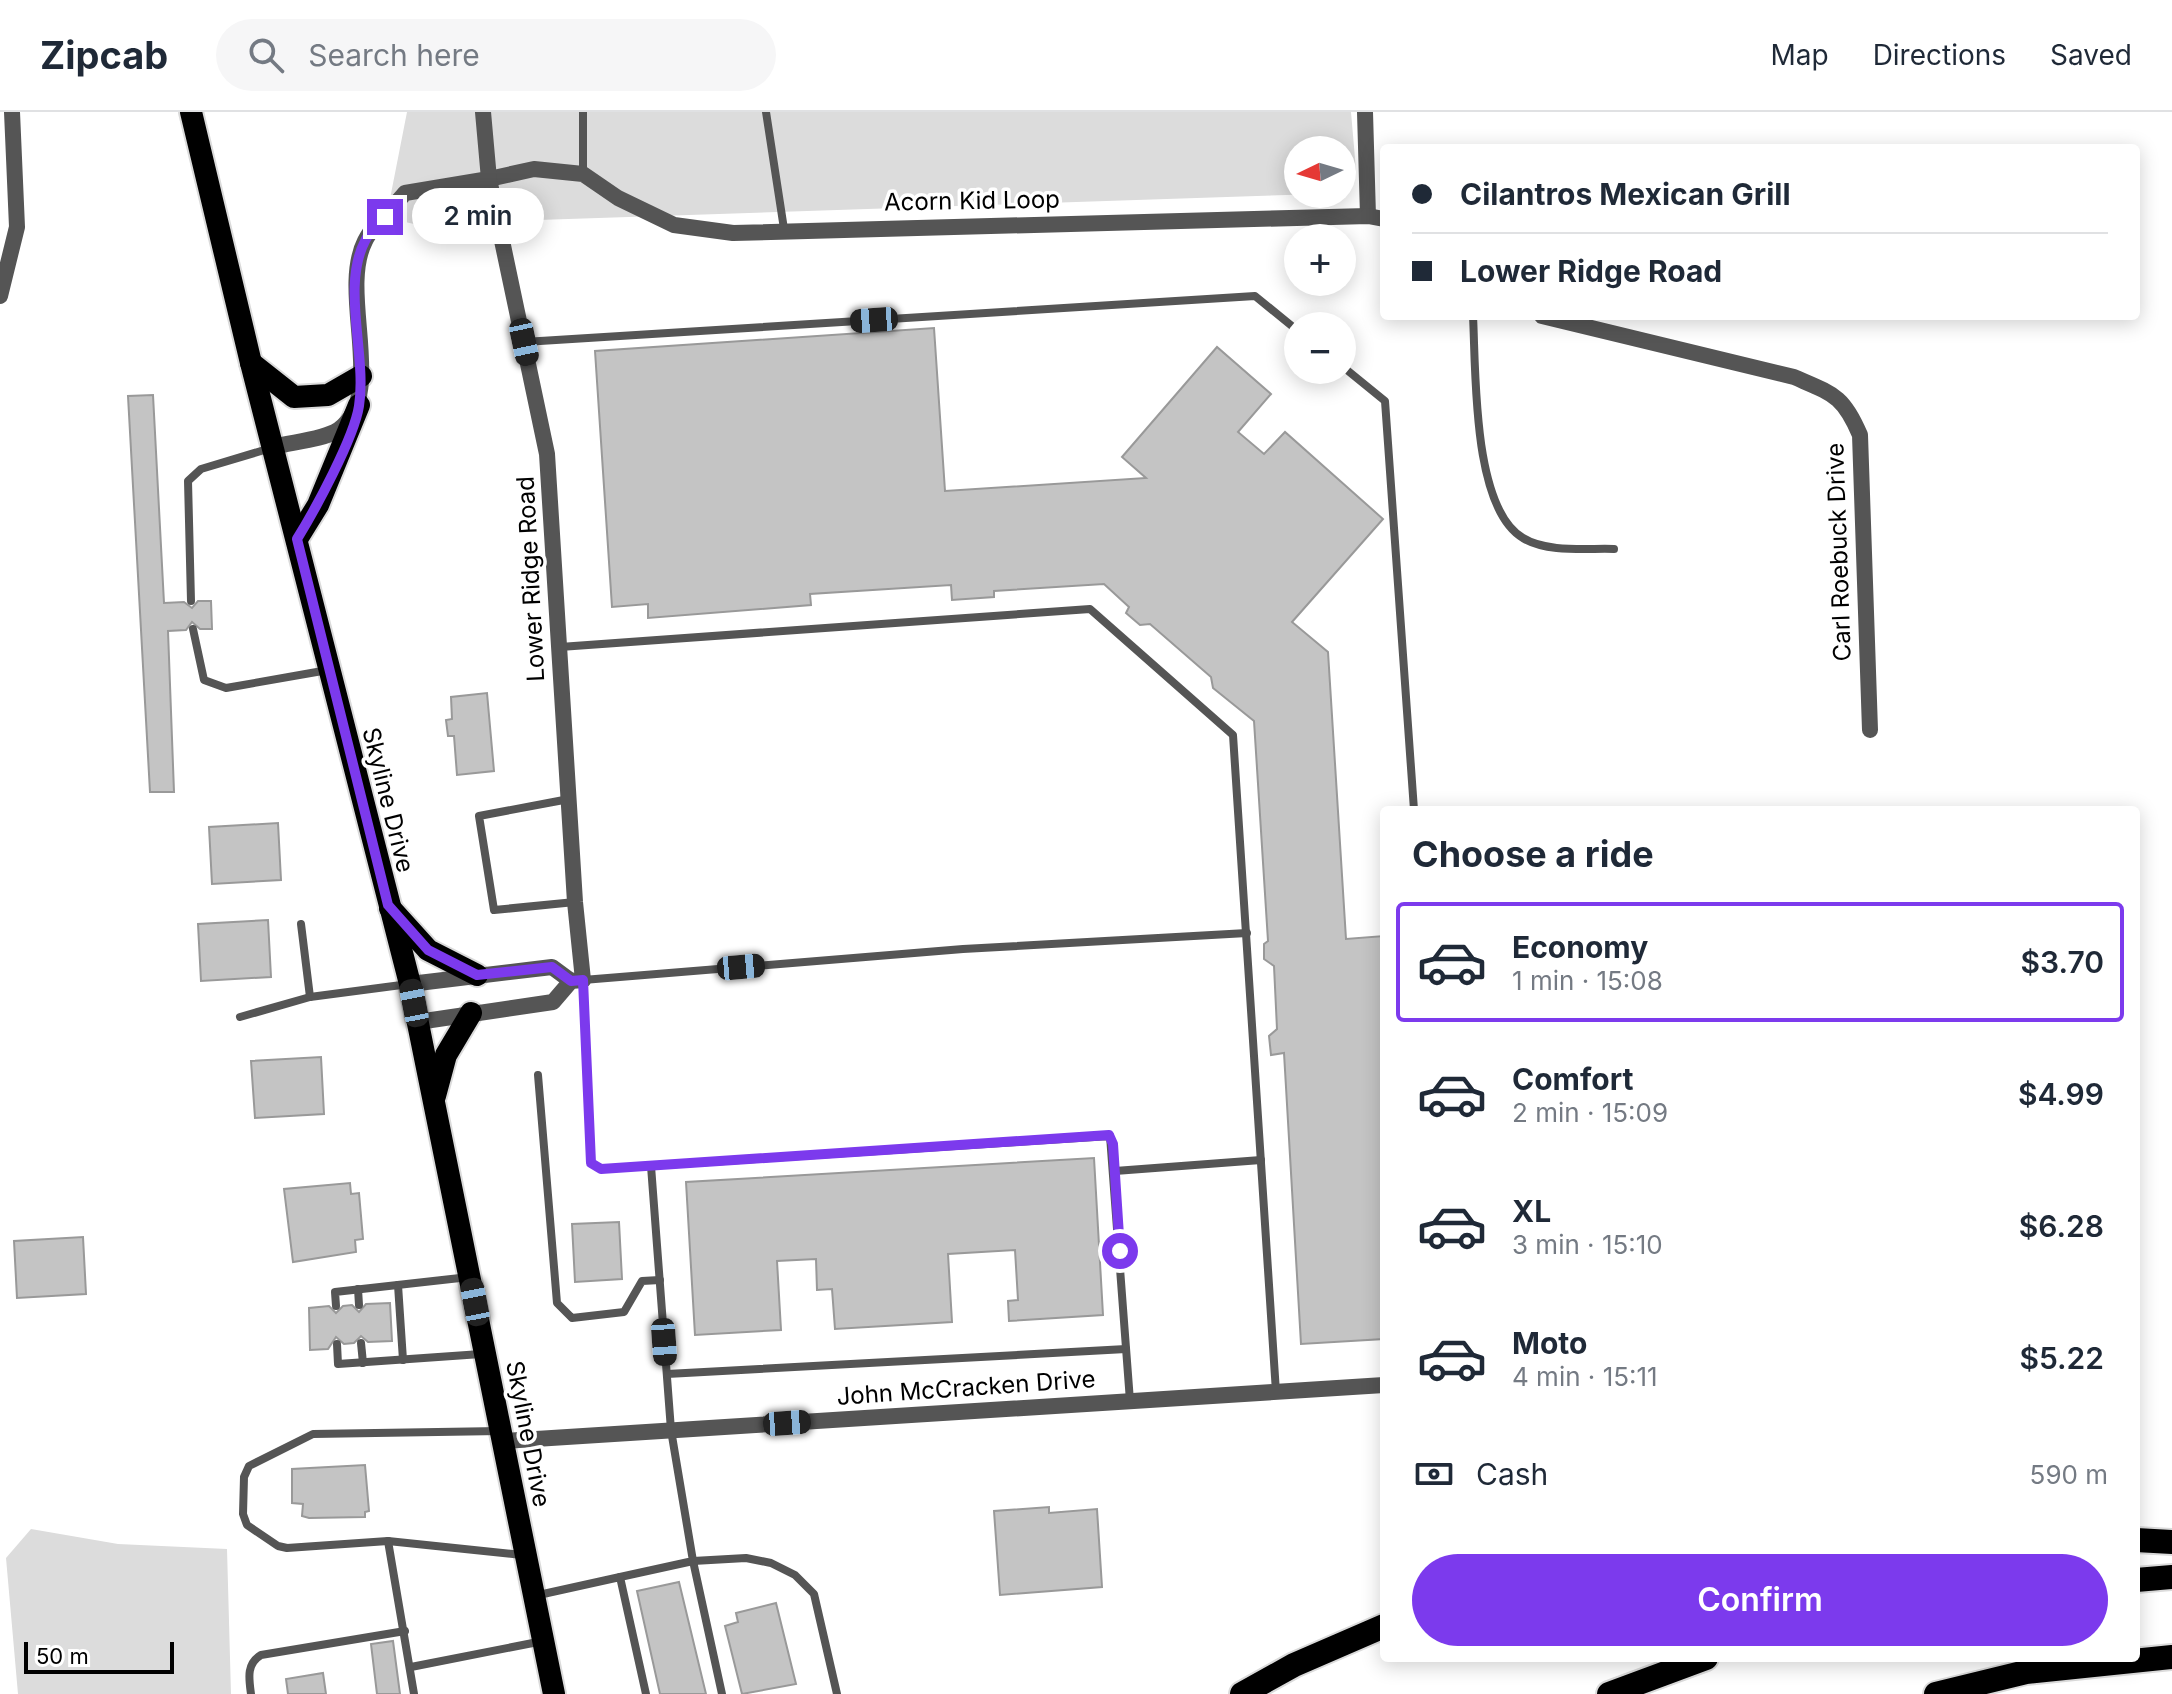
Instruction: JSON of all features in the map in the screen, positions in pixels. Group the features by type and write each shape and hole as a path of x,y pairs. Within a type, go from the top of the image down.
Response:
{"highway":[{"name":"Skyline Drive","path":"191,112 251,363 410,984 554,1694"},
{"path":"251,363 294,397 328,395 361,376"},
{"path":"297,539 318,505 359,405"},
{"path":"388,905 428,950 477,975"},
{"path":"434,1101 446,1055 471,1013"},
{"path":"2140,1540 2172,1542"},
{"path":"2140,1580 2172,1577"},
{"path":"1242,1694 1294,1665 1380,1628"},
{"path":"2140,1660 2172,1657"},
{"path":"1609,1694 1695,1662"},
{"path":"1936,1694 2026,1672 2123,1662"}],"street":[{"path":"0,296 17,227 12,112"},
{"name":"Lower Ridge Road","path":"483,112 489,179 547,454 575,902 577,981"},
{"name":"Acorn Kid Loop","path":"489,179 534,169 583,174 618,198 674,225 733,233 784,229 1376,217 1365,112"},
{"path":"273,447 338,430 359,405 361,376 354,291 365,241 405,193 489,179"},
{"name":"Carl Roebuck Drive","path":"1559,320 1794,377 1829,392 1848,406 1860,435 1870,730"},
{"path":"410,984 552,967 577,981 553,1002 418,1022"},
{"name":"John McCracken Drive","path":"502,1436 671,1430 1380,1385"}],"lane":[{"path":"583,112 583,174"},
{"path":"766,112 784,229"},
{"path":"524,342 1255,296 1284,320"},
{"path":"1473,320 1480,441 1487,481 1501,513 1522,538 1553,546 1614,549"},
{"path":"1356,377 1385,401 1414,806"},
{"path":"191,601 188,481 201,469 273,447"},
{"path":"559,647 1096,611 1233,735 1276,1392"},
{"path":"193,629 204,680 226,688 329,669"},
{"path":"569,799 479,816 494,910 575,902"},
{"path":"301,924 310,997"},
{"path":"1130,1401 1113,1144 1109,1135 601,1169 591,1163 577,981 963,949 1247,933"},
{"path":"240,1017 310,997 410,984"},
{"path":"538,1075 557,1303 572,1318 624,1312 642,1281 660,1280"},
{"path":"1115,1171 1261,1160"},
{"path":"651,1166 671,1430 693,1561 722,1694"},
{"path":"336,1306 335,1292 470,1277"},
{"path":"398,1285 403,1360"},
{"path":"358,1289 359,1305"},
{"path":"361,1343 363,1363"},
{"path":"337,1344 338,1364 486,1354"},
{"path":"667,1374 1126,1349"},
{"path":"502,1436 313,1434 249,1466 244,1477 243,1514 247,1525 278,1546 287,1548 388,1541 526,1555"},
{"path":"388,1541 414,1694"},
{"path":"534,1596 693,1561 746,1558 771,1563 795,1575 814,1594 837,1694"},
{"path":"620,1577 646,1694"},
{"path":"251,1694 248,1674 253,1660 261,1655 405,1631"},
{"path":"411,1667 544,1641"}],"shaded area":[{"path":"407,112 1351,112 1353,136 1284,136 1284,195 414,224 401,221 388,209"},
{"path":"31,1529 118,1544 227,1549 231,1694 18,1694 6,1558"}],"building":[{"path":"934,328 945,491 1146,478 1122,457 1217,347 1271,394 1238,432 1264,454 1285,432 1383,519 1292,622 1328,652 1346,939 1380,936 1380,1339 1301,1344 1284,1053 1271,1055 1269,1036 1277,1029 1274,966 1264,959 1264,944 1268,941 1254,721 1213,688 1211,677 1150,624 1140,625 1126,613 1129,607 1104,584 994,591 994,597 952,600 951,585 810,594 811,605 648,618 648,604 612,607 595,351"},
{"path":"153,395 164,603 184,602 192,608 198,601 211,601 212,629 200,629 192,622 186,630 168,631 174,792 150,792 128,396"},
{"path":"487,693 494,771 457,775 454,736 448,736 446,720 452,719 451,697"},
{"path":"278,823 281,880 212,884 209,827"},
{"path":"268,920 271,977 201,981 198,924"},
{"path":"321,1057 324,1114 255,1118 251,1061"},
{"path":"1094,1158 1103,1315 1009,1321 1008,1301 1018,1300 1015,1250 948,1254 952,1322 835,1329 832,1289 817,1290 816,1259 777,1261 781,1330 695,1335 686,1182"},
{"path":"350,1183 351,1194 359,1193 363,1239 355,1240 356,1252 293,1262 284,1189"},
{"path":"619,1222 622,1279 575,1282 572,1224"},
{"path":"83,1237 86,1294 17,1298 14,1241"},
{"path":"390,1303 392,1341 368,1342 361,1336 354,1343 344,1344 336,1337 328,1349 310,1350 309,1308 329,1306 336,1313 343,1306 352,1305 359,1312 366,1304"},
{"path":"365,1465 369,1511 365,1512 365,1517 309,1518 302,1516 303,1504 292,1503 292,1469"},
{"path":"1049,1507 1049,1513 1097,1509 1102,1587 1000,1595 994,1511"},
{"path":"679,1582 706,1694 660,1694 637,1591"},
{"path":"776,1603 796,1684 742,1694 725,1626 738,1622 736,1613"},
{"path":"393,1641 400,1694 377,1694 371,1644"},
{"path":"323,1673 326,1694 288,1694 286,1679"}],"route":[{"path":"385,217 365,241 354,291 361,376 356,420 318,505 297,539 388,905 428,950 477,975 552,967 571,981 583,980 591,1163 601,1169 1109,1135 1113,1144 1120,1251"}]}
